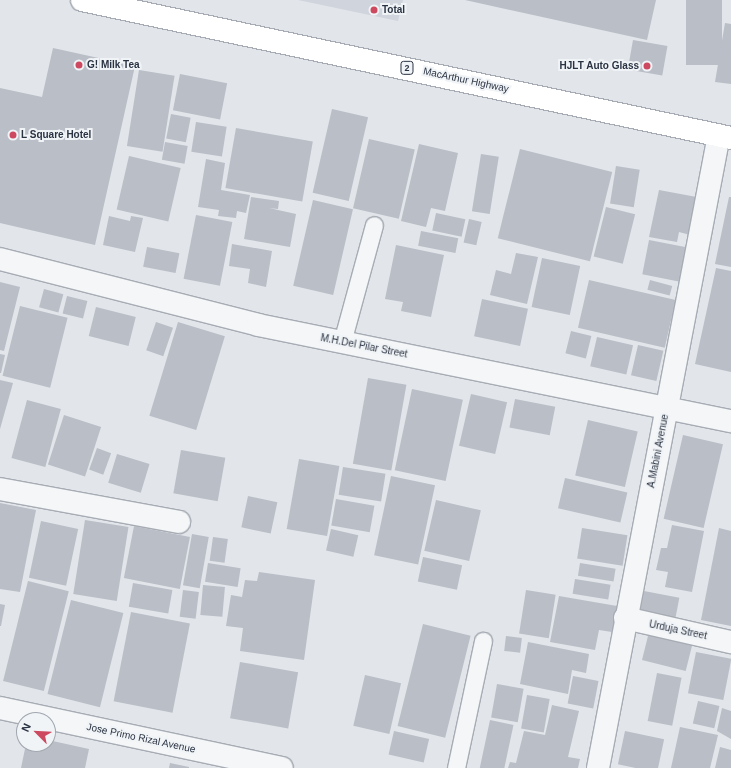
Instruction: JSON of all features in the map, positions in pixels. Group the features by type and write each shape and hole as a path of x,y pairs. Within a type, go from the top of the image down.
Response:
{"highway":[{"name":"MacArthur Highway","path":"82,0 725,136"}],"street":[{"name":"A.Mabini Avenue","path":"598,768 624,618 666,408 725,136"},
{"name":"M.H.Del Pilar Street","path":"0,259 258,325 731,421"},
{"path":"0,489 179,522"},
{"name":"Urduja Street","path":"624,618 731,642"},
{"name":"Jose Primo Rizal Avenue","path":"0,708 282,768"}],"lane":[{"path":"342,342 374,225"},
{"path":"456,768 483,641"}],"shaded area":[{"name":"Total","path":"298,0 403,0 398,21"}],"building":[{"path":"465,0 656,0 647,40"},
{"path":"686,0 722,0 722,65 686,65"},
{"path":"725,23 731,24 731,84 715,82"},
{"path":"633,40 667,46 662,76 628,70"},
{"path":"53,48 135,66 95,245 0,223 0,88 42,97"},
{"path":"139,70 175,76 163,152 127,146"},
{"path":"180,74 227,83 220,119 173,110"},
{"path":"332,109 368,117 349,201 313,193"},
{"path":"171,114 191,118 186,142 166,139"},
{"path":"196,122 227,127 222,156 191,152"},
{"path":"236,128 313,142 302,202 225,188"},
{"path":"369,139 415,150 399,219 353,208"},
{"path":"165,142 188,146 185,164 162,160"},
{"path":"419,144 458,153 445,211 431,208 426,227 401,221"},
{"path":"520,149 612,172 590,261 498,238"},
{"path":"481,154 499,157 490,214 472,211"},
{"path":"129,156 181,168 168,222 117,210"},
{"path":"206,159 225,163 221,190 250,195 246,213 237,211 236,218 218,216 219,210 198,207"},
{"path":"616,166 640,170 634,207 610,204"},
{"path":"659,190 702,198 694,236 679,232 677,242 649,237"},
{"path":"251,197 279,201 278,209 269,208 296,214 290,247 244,239"},
{"path":"729,197 731,197 731,267 715,264"},
{"path":"313,200 353,209 333,295 293,286"},
{"path":"606,207 635,214 623,264 594,256"},
{"path":"436,213 465,219 462,237 432,231"},
{"path":"196,215 232,222 220,286 184,279"},
{"path":"109,216 130,221 131,216 143,218 135,252 103,245"},
{"path":"469,219 482,222 476,245 464,242"},
{"path":"421,231 458,238 455,253 418,246"},
{"path":"649,240 694,249 687,283 642,274"},
{"path":"232,244 272,251 266,287 248,283 250,269 229,266"},
{"path":"396,245 444,255 431,317 401,311 403,302 385,299"},
{"path":"147,247 179,253 176,273 143,267"},
{"path":"516,253 538,257 527,304 490,295 496,270 511,274"},
{"path":"542,258 580,266 570,315 532,307"},
{"path":"716,268 731,271 731,372 695,364"},
{"path":"589,280 676,300 665,348 578,328"},
{"path":"650,280 672,286 670,296 647,290"},
{"path":"0,282 20,287 4,351 0,350"},
{"path":"44,289 63,294 58,313 39,307"},
{"path":"67,296 87,301 83,319 63,313"},
{"path":"482,299 528,309 520,346 474,336"},
{"path":"20,306 68,318 50,388 3,376"},
{"path":"96,307 136,317 129,346 89,336"},
{"path":"156,322 173,328 163,356 146,350"},
{"path":"178,322 225,336 196,430 149,416"},
{"path":"571,331 591,336 586,358 565,353"},
{"path":"597,337 633,345 626,375 590,366"},
{"path":"638,345 663,351 656,381 631,375"},
{"path":"0,354 5,355 1,373 0,373"},
{"path":"368,378 406,385 391,470 353,464"},
{"path":"0,380 13,383 0,429"},
{"path":"412,389 463,400 446,481 395,470"},
{"path":"471,394 507,402 495,454 459,446"},
{"path":"515,399 555,407 550,435 509,427"},
{"path":"27,400 61,409 45,467 11,458"},
{"path":"64,415 101,427 85,477 48,464"},
{"path":"588,420 638,431 625,487 575,476"},
{"path":"683,435 723,444 704,528 664,519"},
{"path":"97,448 111,453 103,475 89,470"},
{"path":"181,450 225,458 218,501 173,493"},
{"path":"117,454 150,464 141,493 108,483"},
{"path":"299,459 339,466 327,536 287,529"},
{"path":"343,467 385,474 381,501 339,495"},
{"path":"391,476 435,485 418,565 374,555"},
{"path":"565,478 627,492 620,523 558,508"},
{"path":"248,496 277,502 271,534 241,527"},
{"path":"336,499 374,506 370,532 331,526"},
{"path":"436,500 481,510 469,561 424,551"},
{"path":"0,503 36,510 20,592 0,589"},
{"path":"85,520 128,527 117,601 73,594"},
{"path":"41,521 78,529 66,586 29,578"},
{"path":"672,525 704,531 692,592 665,587 668,572 656,570 661,548 667,548"},
{"path":"134,526 190,537 180,589 124,578"},
{"path":"582,528 627,535 623,566 577,559"},
{"path":"719,528 731,531 731,626 701,620"},
{"path":"331,529 358,535 353,557 326,550"},
{"path":"192,534 209,537 200,588 183,585"},
{"path":"213,537 228,539 225,563 210,561"},
{"path":"423,557 462,565 457,590 418,581"},
{"path":"208,563 241,568 238,587 205,582"},
{"path":"580,563 616,569 614,581 578,576"},
{"path":"259,572 315,580 304,660 240,651 243,628 226,626 231,595 242,597 245,580 257,581"},
{"path":"575,579 611,585 608,599 573,594"},
{"path":"28,581 69,591 44,691 3,681"},
{"path":"133,583 172,590 168,614 129,607"},
{"path":"203,585 225,587 222,617 200,615"},
{"path":"183,590 199,592 196,619 180,617"},
{"path":"526,590 556,595 549,638 519,633"},
{"path":"644,591 679,598 675,621 639,615"},
{"path":"559,596 617,606 612,632 599,630 595,650 550,642"},
{"path":"71,600 123,613 100,707 48,694"},
{"path":"0,604 5,605 1,626 0,626"},
{"path":"131,612 190,623 173,713 114,701"},
{"path":"423,624 471,636 445,738 398,726"},
{"path":"650,628 694,639 686,671 642,660"},
{"path":"506,636 522,638 520,653 504,651"},
{"path":"528,642 589,654 586,673 572,670 568,694 520,684"},
{"path":"696,652 731,659 723,700 688,693"},
{"path":"240,662 298,672 288,728 230,718"},
{"path":"657,673 682,678 672,726 648,721"},
{"path":"365,675 401,683 389,734 353,726"},
{"path":"573,676 599,681 593,708 568,703"},
{"path":"497,684 524,689 518,722 491,717"},
{"path":"527,695 550,699 544,732 521,728"},
{"path":"698,701 719,706 714,728 693,723"},
{"path":"552,705 579,711 568,757 580,759 578,768 508,768 510,762 516,763 524,731 545,735"},
{"path":"722,708 731,711 731,739 717,731"},
{"path":"490,720 513,725 504,768 480,768"},
{"path":"680,727 718,735 710,768 671,768"},
{"path":"394,731 429,739 424,762 389,754"},
{"path":"625,731 664,739 658,768 636,768 618,764"},
{"path":"56,742 89,749 85,768 21,768 24,752 56,752"},
{"path":"720,747 731,750 731,768 715,768"},
{"path":"170,763 189,767 189,768 169,768"}],"place":[{"name":"Total","path":"374,10"},
{"name":"G! Milk Tea","path":"79,65"},
{"name":"HJLT Auto Glass","path":"647,66"},
{"name":"L Square Hotel","path":"13,135"}]}
